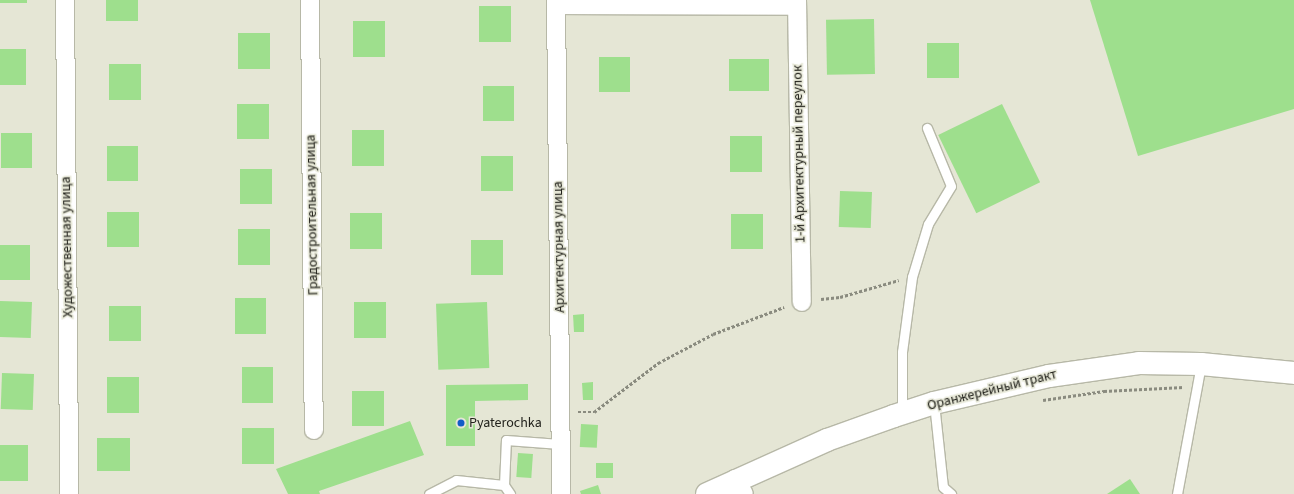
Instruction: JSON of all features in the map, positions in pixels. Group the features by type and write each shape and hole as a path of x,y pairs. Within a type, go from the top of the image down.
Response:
{"street":[{"name":"Художественная улица","path":"65,0 70,494"},
{"name":"Градостроительная улица","path":"310,0 314,430"},
{"name":"1-й Архитектурный переулок","path":"556,3 797,3 802,302"},
{"name":"Архитектурная улица","path":"556,3 561,494"},
{"name":"Оранжерейный тракт","path":"707,494 740,487 826,440 934,403 1090,368 1139,363 1200,364 1294,373"}],"lane":[{"path":"902,414 902,352 912,277 928,224 951,186 927,128"},
{"path":"1177,494 1200,364"},
{"path":"934,403 943,487 951,494"},
{"path":"510,494 504,485 506,440 560,444"},
{"path":"429,494 456,480 504,485"}],"path":[{"path":"561,411 594,412 658,363 713,334 802,302 840,297 912,277"},
{"path":"1037,401 1104,391 1196,387"}],"building":[{"path":"0,0 27,0 27,3 0,3"},
{"path":"106,0 138,0 138,21 106,21"},
{"path":"1090,0 1294,0 1294,109 1138,156"},
{"path":"479,6 511,6 511,42 479,42"},
{"path":"874,19 875,74 827,75 826,20"},
{"path":"353,21 385,21 385,57 353,57"},
{"path":"238,33 270,33 270,69 238,69"},
{"path":"927,43 959,43 959,78 927,78"},
{"path":"0,49 26,49 26,85 0,85"},
{"path":"599,57 630,57 630,92 599,92"},
{"path":"729,59 769,59 769,91 729,91"},
{"path":"109,64 141,64 141,100 109,100"},
{"path":"483,86 514,86 514,121 483,121"},
{"path":"237,104 269,104 269,139 237,139"},
{"path":"1002,104 1040,182 976,213 938,135"},
{"path":"352,130 384,130 384,166 352,166"},
{"path":"1,133 32,133 32,168 1,168"},
{"path":"730,136 762,136 762,172 730,172"},
{"path":"107,146 138,146 138,181 107,181"},
{"path":"481,156 513,156 513,191 481,191"},
{"path":"240,169 272,169 272,204 240,204"},
{"path":"840,191 872,192 871,228 839,227"},
{"path":"107,212 139,212 139,247 107,247"},
{"path":"350,213 382,213 382,249 350,249"},
{"path":"731,214 763,214 763,249 731,249"},
{"path":"238,229 270,229 270,265 238,265"},
{"path":"471,240 503,240 503,275 471,275"},
{"path":"0,245 30,245 30,280 0,280"},
{"path":"235,298 266,298 266,334 235,334"},
{"path":"0,301 32,302 31,338 0,337"},
{"path":"354,302 386,302 386,338 354,338"},
{"path":"487,302 489,368 438,370 436,304"},
{"path":"109,306 141,306 141,341 109,341"},
{"path":"584,314 584,332 574,332 573,315"},
{"path":"242,367 273,367 273,403 242,403"},
{"path":"2,373 34,374 33,410 1,409"},
{"path":"107,377 139,377 139,413 107,413"},
{"path":"593,382 593,400 583,400 582,383"},
{"name":"Pyaterochka","path":"528,384 528,400 475,401 475,446 446,446 446,385"},
{"path":"352,391 384,391 384,426 352,426"},
{"path":"410,421 424,455 319,491 320,494 288,494 276,469"},
{"path":"581,424 598,425 597,448 580,447"},
{"path":"242,428 274,428 274,464 242,464"},
{"path":"97,438 130,438 130,471 97,471"},
{"path":"0,445 28,445 28,481 0,481"},
{"path":"518,453 533,454 531,478 516,477"},
{"path":"596,463 613,463 613,478 596,478"},
{"path":"1130,479 1140,494 1107,494"},
{"path":"598,485 601,494 581,494 580,491"}],"place":[{"name":"Pyaterochka","path":"461,423"}]}
